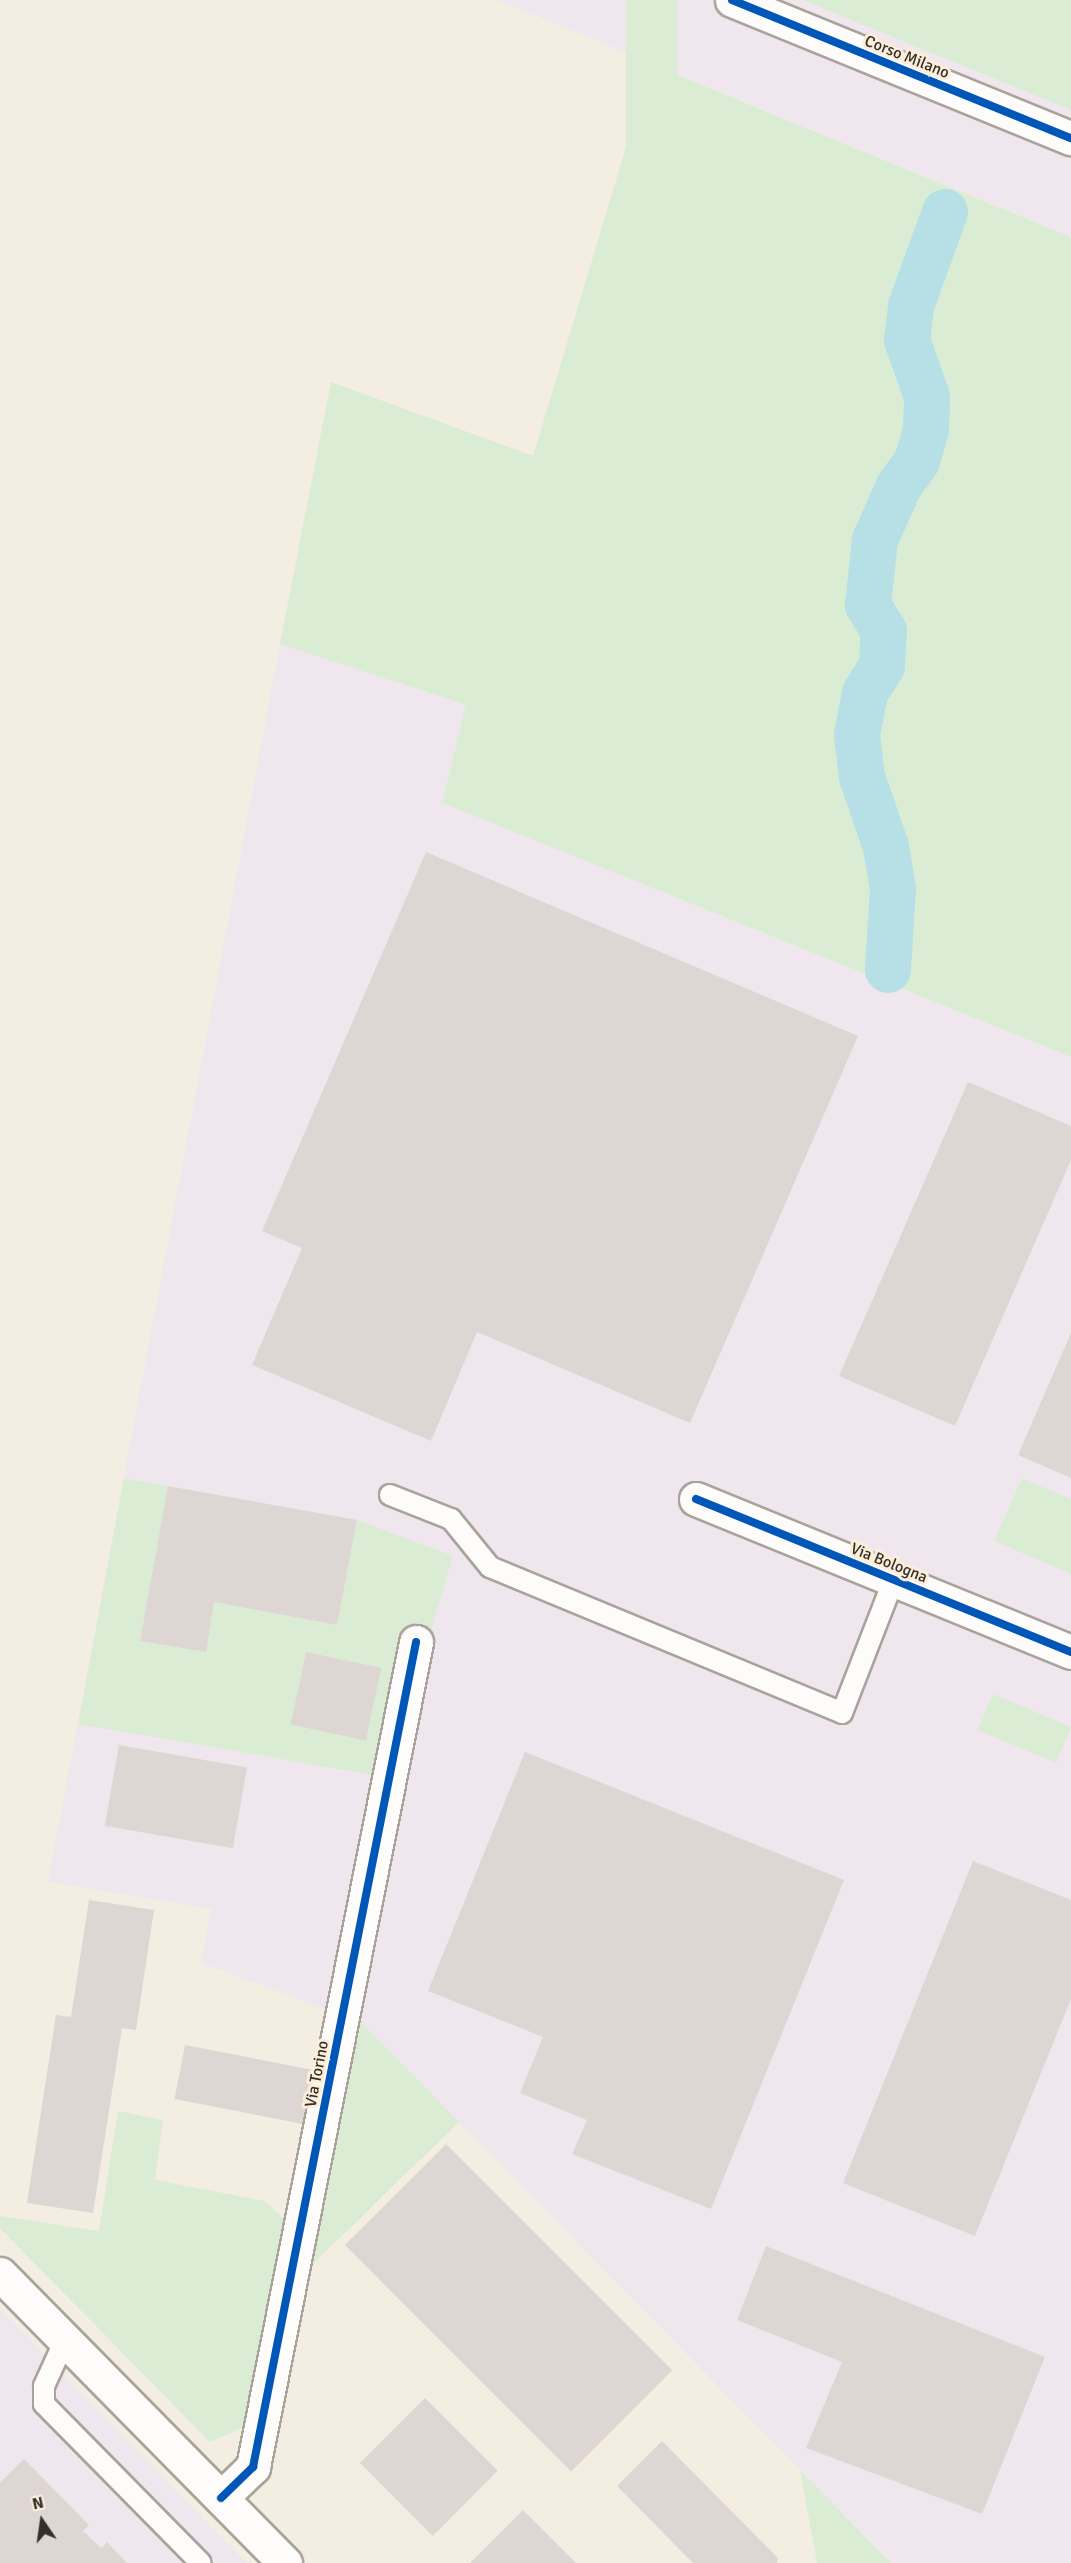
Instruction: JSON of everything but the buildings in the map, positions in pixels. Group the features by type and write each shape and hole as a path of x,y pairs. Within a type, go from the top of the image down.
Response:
{"street":[{"name":"Corso Milano","path":"732,0 1071,138"},
{"name":"Via Bologna","path":"696,1499 1071,1652"},
{"name":"Via Torino","path":"221,2498 253,2467 416,1642"},
{"path":"0,2274 285,2563"}],"lane":[{"path":"390,1495 451,1519 490,1567 842,1713 894,1579"},
{"path":"65,2340 44,2386 44,2404 201,2563"}],"shaded area":[{"path":"498,0 1071,0 1071,237"},
{"path":"280,644 466,705 442,803 1071,1057 1071,2563 891,2563 361,2022 201,1963 211,1909 48,1882"},
{"path":"0,2309 247,2563 0,2563"}],"green space":[{"path":"626,0 677,0 677,481 626,481"},
{"path":"802,0 1071,0 1071,110"},
{"path":"651,64 1071,237 1071,1057 442,803 466,705 280,644 331,382 533,456"},
{"path":"124,1478 168,1486 140,1641 205,1652 214,1602 337,1625 357,1520 453,1556 430,1634 403,1628 374,1775 78,1724"},
{"path":"1022,1478 1071,1499 1071,1574 994,1541"},
{"path":"993,1694 1071,1727 1056,1763 978,1730"},
{"path":"361,2022 459,2122 313,2264"},
{"path":"118,2111 163,2120 155,2180 265,2201 288,2223 251,2424 210,2442 0,2228 0,2216 99,2231"},
{"path":"800,2470 891,2563 817,2563"}],"waterway":[{"path":"888,970 893,889 886,847 862,777 857,735 865,693 882,666 884,631 868,605 875,540 899,486 917,461 926,430 927,397 907,340 911,306 945,212"}],"cycle path":[{"path":"732,0 1071,138"},
{"path":"696,1499 1071,1652"},
{"path":"221,2498 253,2467 416,1642"}]}
